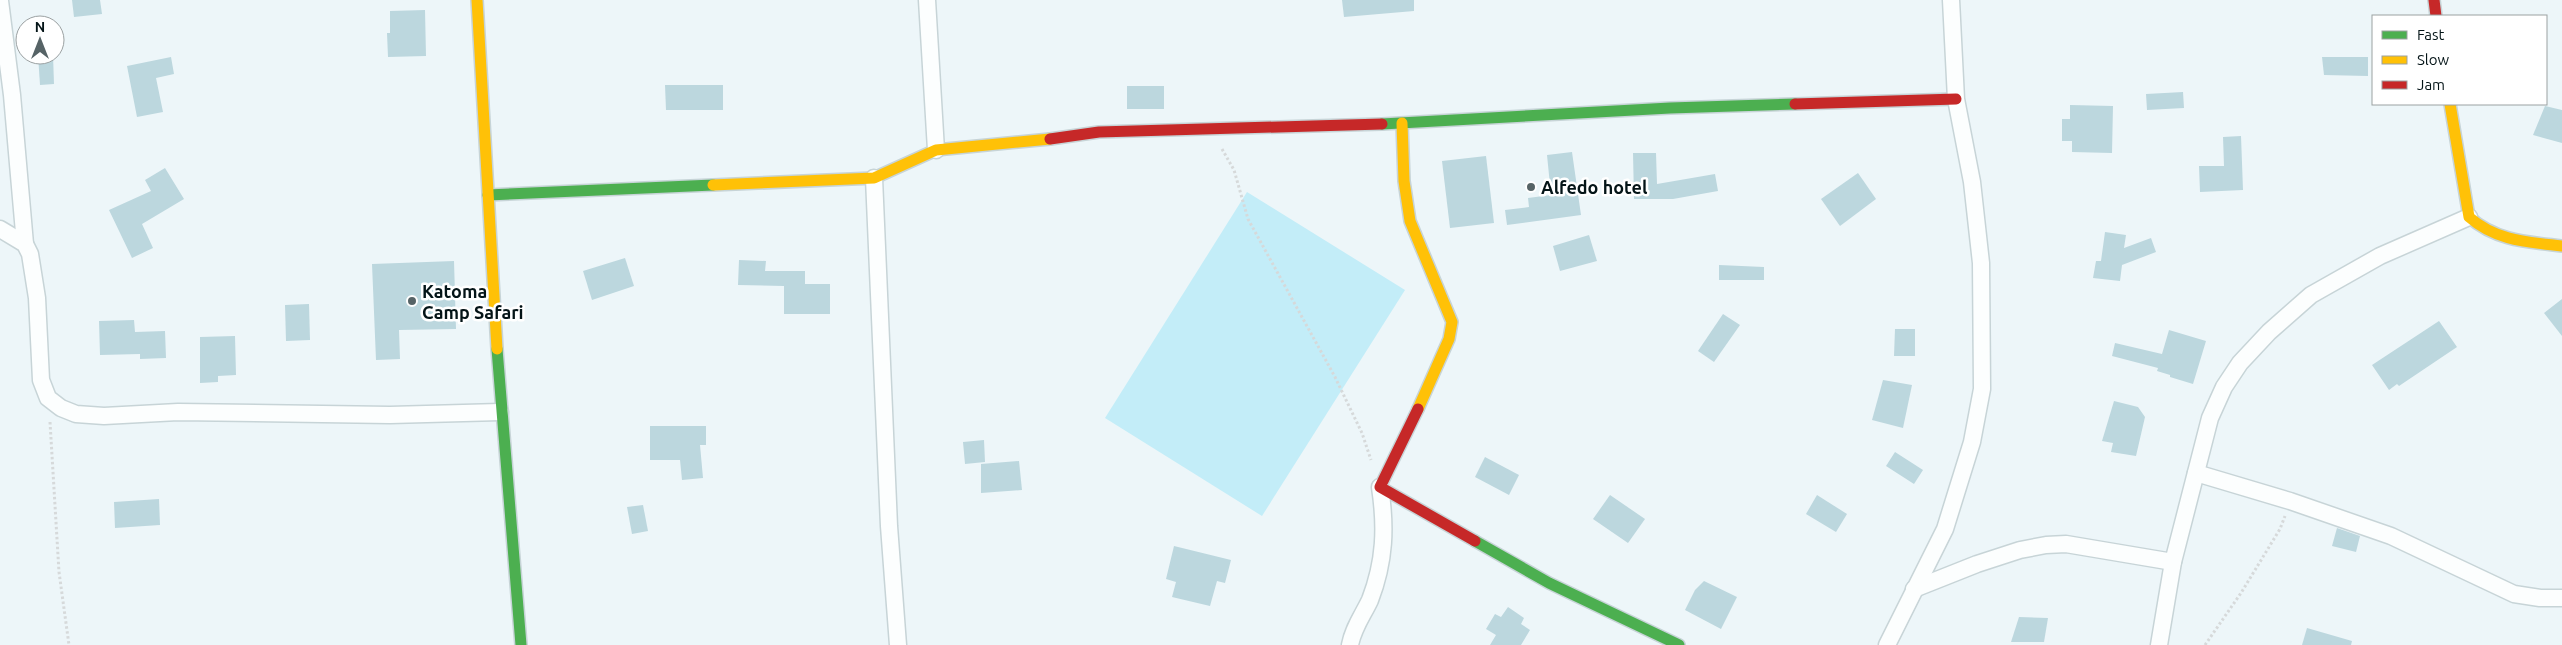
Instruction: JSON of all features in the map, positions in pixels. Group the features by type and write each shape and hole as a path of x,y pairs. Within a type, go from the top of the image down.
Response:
{"street":[{"path":"477,0 500,412 521,645"},
{"path":"927,0 936,150"},
{"path":"1887,645 1945,529 1972,442 1982,389 1980,263 1972,182 1956,100 1951,0"},
{"path":"2434,0 2436,15"},
{"path":"0,1 12,96 25,244 30,254 35,280 41,380 48,398 61,408 76,414 104,416 178,412 390,415 500,412"},
{"path":"488,195 874,178 936,150 1018,143 1100,132 1402,123 1670,108 1956,100"},
{"path":"2450,105 2469,217 2481,229 2493,235 2562,246"},
{"path":"1350,645 1352,634 1370,600 1382,562 1385,520 1380,487 1449,339 1452,322 1410,221 1404,181 1402,123"},
{"path":"874,178 888,516 898,645"},
{"path":"2159,645 2174,562 2210,418 2224,387 2240,363 2269,332 2311,295 2380,256 2469,217"},
{"path":"0,229 25,244"},
{"path":"2196,473 2290,501 2391,536 2514,594 2540,598 2562,598"},
{"path":"1380,487 1549,583 1679,645"},
{"path":"1914,589 1977,564 2020,550 2046,545 2066,544 2174,562"}],"path":[{"path":"1210,129 1234,170 1248,219 1335,377 1362,433 1380,487"},
{"path":"48,398 59,572 69,645"},
{"path":"2205,645 2241,593 2280,529 2290,501"}],"shaded area":[{"path":"1247,192 1405,290 1262,516 1105,418"}],"building":[{"path":"72,0 100,0 102,14 74,17"},
{"path":"1342,0 1414,0 1414,11 1344,17"},
{"path":"425,10 426,56 388,57 387,33 390,33 390,11"},
{"path":"171,57 174,74 156,78 163,112 137,117 127,66"},
{"path":"2322,57 2368,57 2368,76 2324,75"},
{"path":"39,65 53,65 54,84 40,85"},
{"path":"665,85 723,85 723,110 666,110"},
{"path":"1127,86 1164,86 1164,109 1127,109"},
{"path":"2183,92 2184,108 2147,110 2146,94"},
{"path":"2070,105 2113,106 2112,153 2072,152 2072,141 2062,141 2062,119 2070,119"},
{"path":"2545,106 2562,110 2562,143 2533,135"},
{"path":"2241,136 2243,190 2200,192 2199,166 2224,166 2223,137"},
{"path":"1572,152 1581,215 1507,225 1505,210 1529,207 1528,198 1551,195 1547,155"},
{"path":"1633,153 1656,153 1657,184 1715,174 1718,191 1673,199 1634,199"},
{"path":"1486,156 1494,223 1450,228 1442,161"},
{"path":"165,168 184,199 142,224 153,248 132,258 109,210 151,191 145,180"},
{"path":"1858,173 1876,199 1840,226 1821,199"},
{"path":"2105,232 2126,235 2124,248 2151,238 2156,252 2122,265 2120,281 2093,278 2096,261 2101,261"},
{"path":"1589,235 1597,261 1560,271 1553,246"},
{"path":"625,258 634,286 592,300 583,271"},
{"path":"739,260 766,261 765,271 805,271 805,284 830,284 830,314 784,314 784,286 738,285"},
{"path":"454,261 456,329 399,330 400,359 376,360 372,264"},
{"path":"1719,265 1764,267 1764,280 1719,280"},
{"path":"2562,299 2562,336 2544,313"},
{"path":"309,304 310,340 286,341 285,305"},
{"path":"1723,314 1740,325 1714,362 1698,351"},
{"path":"134,320 135,332 165,331 166,358 140,359 140,354 100,355 99,321"},
{"path":"2439,321 2457,347 2399,386 2397,384 2389,390 2372,365"},
{"path":"1895,329 1915,329 1915,356 1894,356"},
{"path":"2169,330 2206,341 2193,384 2170,377 2170,375 2157,371 2158,368 2112,356 2115,343 2162,354"},
{"path":"235,336 236,375 218,376 218,382 200,383 200,337"},
{"path":"1883,380 1912,385 1903,428 1872,420"},
{"path":"2114,401 2138,407 2145,417 2136,456 2111,452 2113,443 2102,441"},
{"path":"650,426 706,426 706,445 700,445 703,478 682,480 680,460 650,460"},
{"path":"984,440 985,462 965,464 963,442"},
{"path":"1895,452 1923,470 1914,484 1886,466"},
{"path":"1485,457 1519,475 1509,495 1475,477"},
{"path":"1019,461 1022,490 981,493 981,464"},
{"path":"1610,495 1645,519 1628,543 1593,519"},
{"path":"1817,495 1847,514 1836,532 1806,514"},
{"path":"159,499 160,525 115,528 114,502"},
{"path":"643,505 648,531 632,534 627,507"},
{"path":"2337,528 2360,536 2356,552 2332,546"},
{"path":"1174,546 1231,560 1225,583 1217,581 1210,606 1172,597 1176,582 1166,579"},
{"path":"1704,581 1737,597 1721,629 1685,610 1695,590"},
{"path":"1508,607 1524,618 1521,624 1530,630 1521,645 1490,645 1496,635 1486,629 1495,614 1501,617"},
{"path":"2019,617 2048,618 2044,642 2011,642"},
{"path":"2307,628 2352,641 2351,645 2302,645"}],"traffic: fast":[{"path":"1382,124 1670,108 1795,104"},
{"path":"488,195 713,185"},
{"path":"497,349 521,645"},
{"path":"1475,541 1549,583 1679,645"}],"traffic: slow":[{"path":"477,0 497,349"},
{"path":"2450,105 2469,217 2479,225 2501,236 2562,246"},
{"path":"1402,123 1404,181 1410,221 1452,322 1449,339 1418,409"},
{"path":"713,185 874,178 936,150 1050,139"}],"traffic: jam":[{"path":"2434,0 2436,15"},
{"path":"1795,104 1956,99"},
{"path":"1050,139 1099,132 1382,124"},
{"path":"1418,409 1380,487 1475,541"}],"place":[{"name":"Alfedo hotel","path":"1531,187"},
{"name":"Katoma Camp Safari","path":"412,301"}]}
